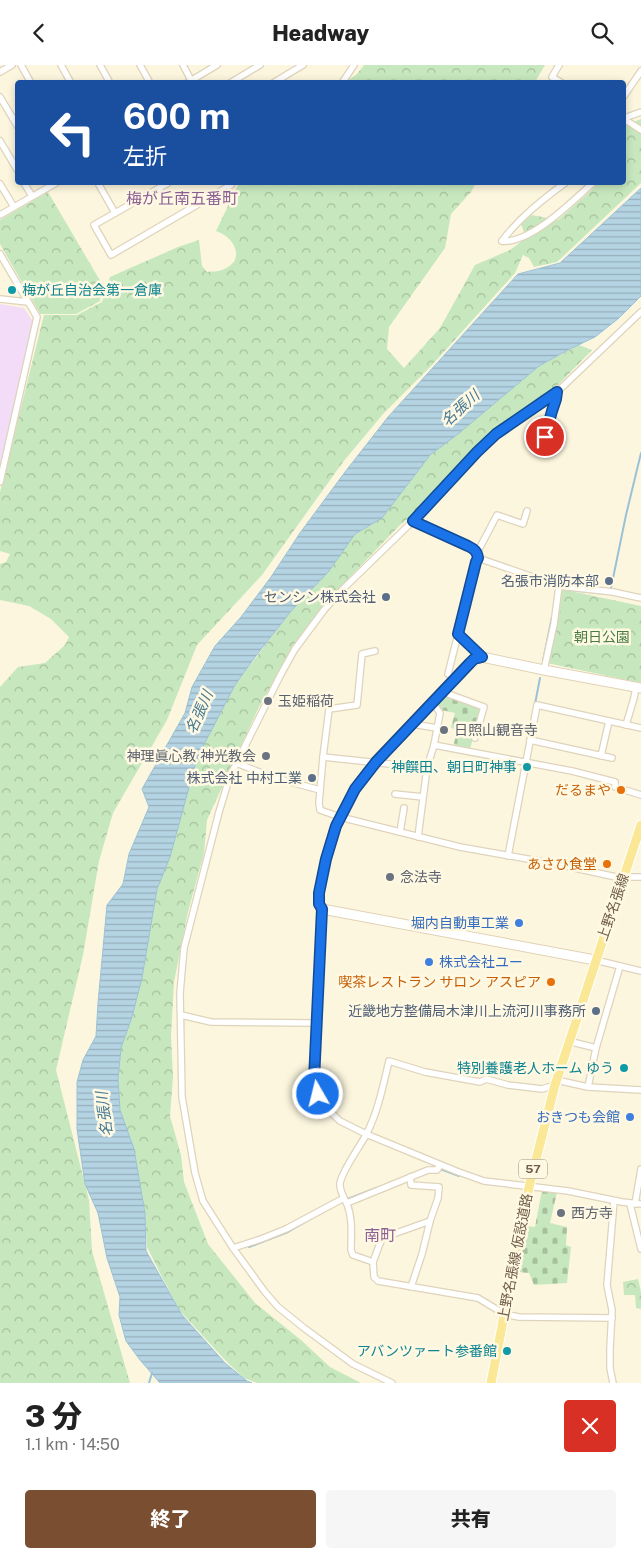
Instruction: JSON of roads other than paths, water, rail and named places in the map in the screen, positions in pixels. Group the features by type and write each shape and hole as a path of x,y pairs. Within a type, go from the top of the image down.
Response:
{"main road":[{"name":"上野名張線","path":"595,960 641,825"},
{"name":"上野名張線 仮設道路","path":"491,1383 529,1187 555,1082 595,960"}],"street":[{"path":"0,72 12,65"},
{"path":"21,65 30,80"},
{"path":"61,65 69,80"},
{"path":"100,65 108,80"},
{"path":"140,65 148,80"},
{"path":"183,65 189,80"},
{"path":"191,80 217,65"},
{"path":"235,80 260,65"},
{"path":"278,80 304,65"},
{"path":"344,80 354,65"},
{"path":"557,80 552,77 559,65"},
{"path":"626,94 641,71"},
{"path":"0,97 15,122"},
{"path":"626,118 641,112"},
{"path":"626,120 641,131"},
{"path":"0,141 15,166"},
{"path":"0,184 14,207"},
{"path":"25,185 32,196"},
{"path":"0,215 52,185"},
{"path":"99,185 115,213"},
{"path":"164,185 94,225 111,255 231,185"},
{"path":"562,185 545,197 517,222 502,241 518,240 532,233 592,185"},
{"path":"0,254 37,317 0,482"},
{"path":"0,299 28,302"},
{"path":"392,1383 353,1364 284,1312 265,1292 233,1248 203,1201 195,1173 182,1097 181,983 184,948 222,798 236,763 295,649 328,605 413,521 477,452 496,434 557,392 641,312"},
{"path":"545,437 557,392"},
{"path":"490,512 523,524 527,511"},
{"path":"448,675 476,562 497,515"},
{"path":"413,521 474,549 478,556 559,588 609,591 641,598"},
{"path":"544,670 559,588"},
{"path":"458,634 482,657"},
{"path":"375,651 362,654 357,705 329,709 320,789 320,810 340,817 460,847 561,865 598,874 641,877"},
{"path":"626,725 639,687 482,657 474,659 376,762 355,789 340,817 330,843 322,877 319,904 322,909 314,1080 324,1106 340,1121 439,1167 484,1181 568,1191 635,1204"},
{"path":"443,692 484,707 476,738"},
{"path":"418,837 427,767 434,745 440,713 433,703"},
{"path":"508,856 537,705 641,728"},
{"path":"601,756 609,721"},
{"path":"412,724 437,728"},
{"path":"530,740 612,758"},
{"path":"434,745 606,779 615,782 615,787 641,795"},
{"path":"323,757 427,767"},
{"path":"236,763 272,777 320,789"},
{"path":"395,793 423,797"},
{"path":"400,832 404,808"},
{"path":"322,909 595,960 641,971"},
{"path":"588,1087 596,1048 620,966"},
{"path":"181,1015 211,1021 316,1023"},
{"path":"568,1041 596,1048"},
{"path":"373,1262 353,1255 351,1250 351,1219 340,1187 341,1181 366,1134 379,1102 389,1061 430,1073 480,1082 486,1079 508,1085 542,1089 555,1082 588,1087 641,1089"},
{"path":"233,1248 286,1229 345,1200 439,1167"},
{"path":"641,1169 635,1204 641,1249"},
{"path":"410,1177 410,1185 439,1187 438,1198 411,1287"},
{"path":"614,1201 607,1285 612,1310 610,1368 614,1383"},
{"path":"430,1221 382,1238 373,1262 374,1277 378,1281 478,1298 508,1315 525,1318 612,1317"}],"water":[{"name":"名張川","path":"641,188 641,296 619,318 595,337 539,366 430,455 382,518 355,534 329,571 292,610 255,657 235,685 197,758 170,857 157,889 142,978 132,1017 121,1048 118,1079 120,1110 134,1149 145,1213 146,1251 182,1315 225,1363 252,1383 160,1383 126,1341 119,1315 120,1297 107,1258 98,1213 85,1184 77,1129 77,1082 83,1060 96,1036 107,905 123,884 129,854 149,807 142,789 185,713 192,687 215,646 241,617 271,577 300,533 388,417 518,274 560,263"}],"waterway":[{"path":"570,590 607,594 611,588 641,453"},
{"path":"543,661 552,617"},
{"path":"535,704 540,678"},
{"path":"427,1168 435,1167 459,1176"},
{"path":"345,1200 376,1188"},
{"path":"249,1247 288,1232 321,1213"},
{"path":"149,1383 152,1373"}],"place":[{"name":"梅が丘自治会第一倉庫","path":"12,290"},
{"name":"名張市消防本部","path":"609,581"},
{"name":"センシン株式会社","path":"386,597"},
{"name":"玉姫稲荷","path":"268,701"},
{"name":"日照山観音寺","path":"444,730"},
{"name":"神理眞心教 神光教会","path":"266,756"},
{"name":"神饌田、朝日町神事","path":"527,767"},
{"name":"株式会社 中村工業","path":"312,778"},
{"name":"だるまや","path":"621,790"},
{"name":"あさひ食堂","path":"607,864"},
{"name":"念法寺","path":"390,877"},
{"name":"堀内自動車工業","path":"519,923"},
{"name":"株式会社ユー","path":"429,962"},
{"name":"喫茶レストラン サロン アスピア","path":"551,982"},
{"name":"近畿地方整備局木津川上流河川事務所","path":"596,1011"},
{"name":"特別養護老人ホーム ゆう","path":"624,1068"},
{"name":"おきつも会館","path":"630,1117"},
{"name":"西方寺","path":"561,1213"},
{"name":"アバンツァート参番館","path":"507,1351"}],"district":[{"name":"梅が丘南五番町","path":"182,198"},
{"name":"南町","path":"380,1235"}],"park label":[{"name":"朝日公園","path":"602,637"}]}
